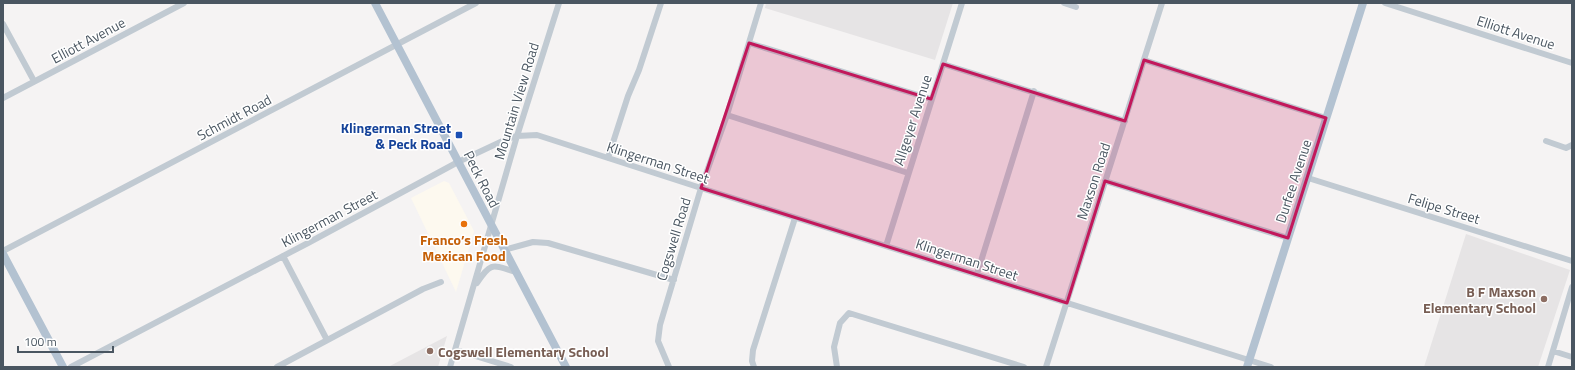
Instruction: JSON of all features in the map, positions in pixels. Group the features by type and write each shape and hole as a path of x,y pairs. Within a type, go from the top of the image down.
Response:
{"main road":[{"name":"Peck Road","path":"375,3 566,367"},
{"name":"Durfee Avenue","path":"1249,364 1363,3"},
{"path":"3,252 63,367"}],"street":[{"name":"Elliott Avenue","path":"3,98 184,3"},
{"name":"Schmidt Road","path":"3,252 476,3"},
{"path":"608,158 628,96 640,70 661,3"},
{"name":"Cogswell Road","path":"669,367 660,349 658,333 701,188 727,115 762,3"},
{"name":"Allgeyer Avenue","path":"886,246 962,3"},
{"path":"1064,3 1076,7"},
{"name":"Maxson Road","path":"1046,367 1162,3"},
{"name":"Elliott Avenue","path":"1385,3 1572,63"},
{"name":"Mountain View Road","path":"450,367 556,4"},
{"path":"3,24 34,81"},
{"path":"749,43 931,99"},
{"path":"1144,60 1326,118"},
{"path":"943,64 1034,91 1125,121"},
{"path":"977,274 1034,91"},
{"path":"727,115 908,173"},
{"name":"Klingerman Street","path":"71,367 458,162 517,136 537,135 795,218 977,274 1249,364 1271,367"},
{"path":"1546,141 1566,148 1572,145"},
{"name":"Felipe Street","path":"1308,178 1572,261"},
{"path":"1105,182 1288,238"},
{"path":"754,367 752,361 753,350 795,218"},
{"path":"504,250 533,242 552,244 674,280"},
{"path":"283,256 327,340"},
{"path":"473,289 486,270 490,267 495,266 516,272"},
{"path":"277,367 423,289 441,282"},
{"path":"1548,367 1572,288"},
{"path":"837,367 834,347 840,323 849,313 1024,367"},
{"path":"456,350 511,367"},
{"path":"1553,351 1572,357"}],"highlighted area":[{"path":"749,43 931,99 943,64 1125,121 1144,60 1326,118 1288,238 1105,181 1067,303 701,188"}],"shaded area":[{"path":"766,3 953,3 935,60 765,8"},
{"path":"444,181 449,183 474,231 456,292 411,198"},
{"path":"1466,234 1570,270 1538,367 1424,367"},
{"name":"Cogswell Elementary School","path":"447,336 438,367 388,367"}],"place":[{"name":"Klingerman Street & Peck Road","path":"459,135"},
{"name":"Franco’s Fresh Mexican Food","path":"464,224"},
{"name":"B F Maxson Elementary School","path":"1544,299"},
{"name":"Cogswell Elementary School","path":"430,351"}]}
